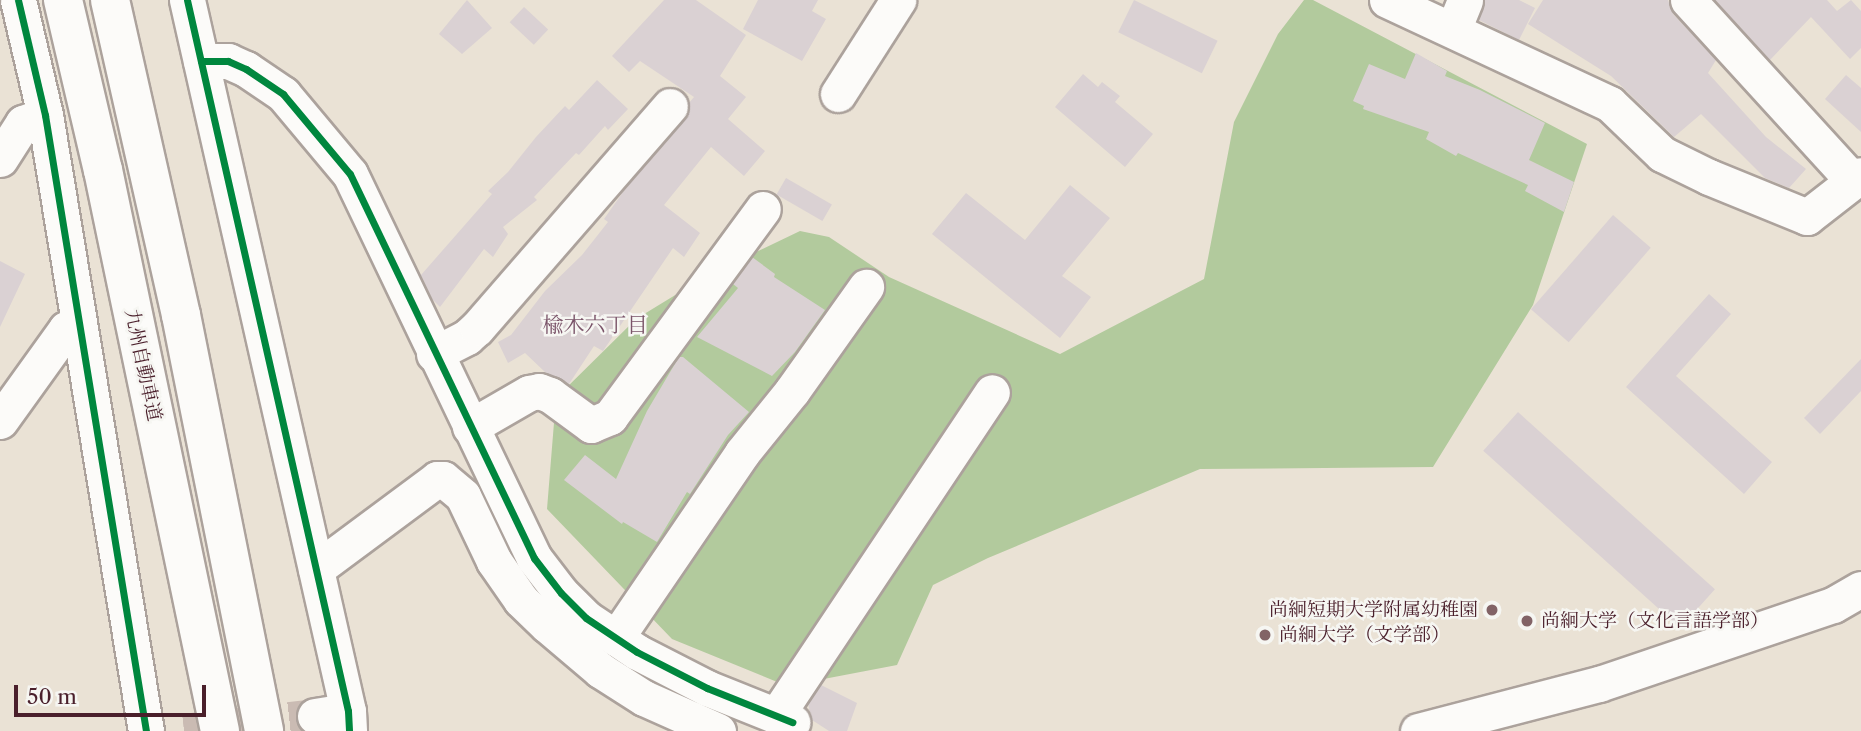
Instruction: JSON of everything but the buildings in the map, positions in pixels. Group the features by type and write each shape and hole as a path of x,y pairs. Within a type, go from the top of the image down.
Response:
{"highway":[{"name":"九州自動車道","path":"63,0 106,184 220,731"},
{"path":"110,0 181,314 264,731"}],"street":[{"path":"18,0 45,116 146,731"},
{"path":"187,0 316,569 337,719"},
{"path":"199,50 209,0"},
{"path":"838,94 898,0"},
{"path":"1387,0 1459,15 1610,104 1662,154 1807,217 1857,178 1688,0"},
{"path":"199,50 246,69 284,94 350,174 534,558 561,593 586,618 616,638 707,688 784,719 992,392"},
{"path":"434,354 467,337 477,328 670,106"},
{"path":"0,159 23,123 45,116"},
{"path":"470,427 529,393 539,391 550,395 590,425 610,417 763,209"},
{"path":"616,638 742,453 792,391 866,287"},
{"path":"0,421 66,329 78,324"},
{"path":"316,569 437,480 443,479 463,496 494,561 521,600 547,625 600,670 644,698 718,731"},
{"path":"1418,731 1600,684 1833,605 1861,589"}],"green space":[{"path":"1304,0 1313,0 1587,144 1533,305 1433,467 1200,469 988,558 933,585 897,665 787,686 672,639 547,509 556,398 636,319 708,275 800,231 829,237 889,277 1060,354 1204,279 1234,122 1278,34"}],"tunnel":[{"path":"184,731 315,716"}],"cycle path":[{"path":"18,0 45,115 146,731"},
{"path":"187,0 348,711 349,731"},
{"path":"201,61 228,61 246,69 283,94 350,174 534,558 561,593 586,618 637,652 707,688 792,722"}],"place":[{"name":"尚絅短期大学附属幼稚園","path":"1492,610"},
{"name":"尚絅大学（文化言語学部）","path":"1527,621"},
{"name":"尚絅大学（文学部）","path":"1265,635"}],"district":[{"name":"楡木六丁目","path":"595,325"}]}
